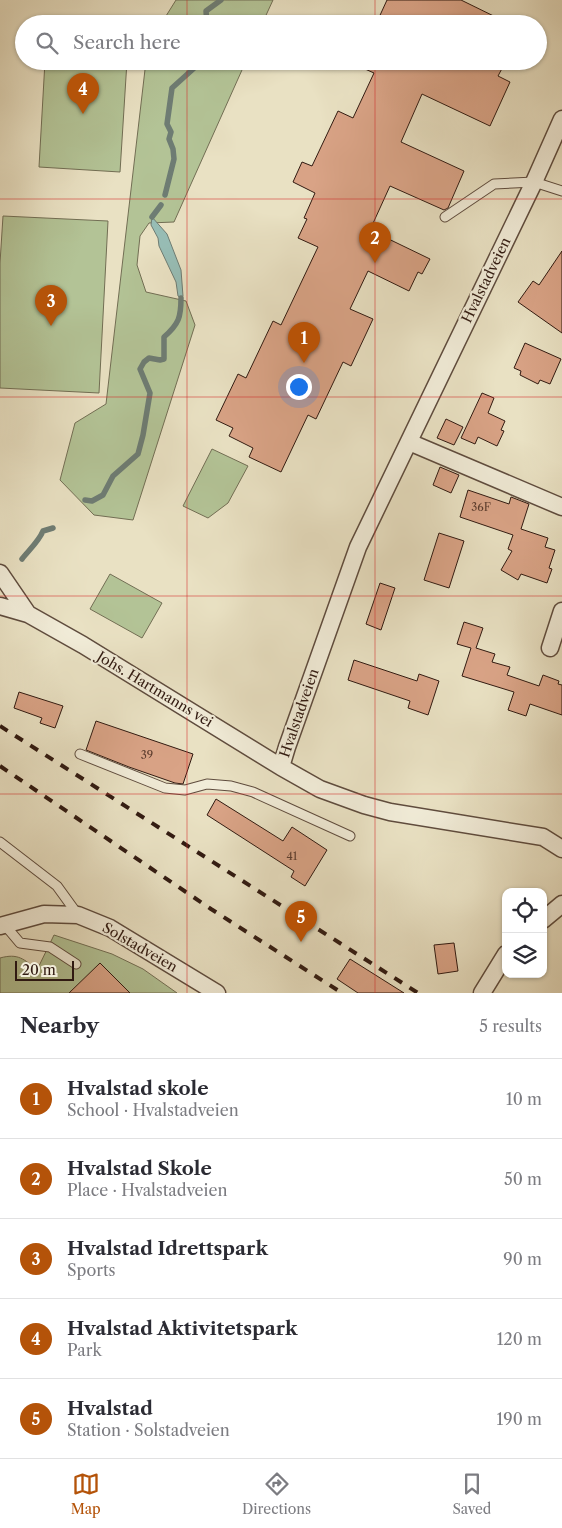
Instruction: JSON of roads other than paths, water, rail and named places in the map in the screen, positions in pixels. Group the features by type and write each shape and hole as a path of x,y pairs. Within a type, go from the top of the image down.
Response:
{"street":[{"name":"Hvalstadveien","path":"562,119 534,182 358,547 286,746 281,767 320,789 364,805 390,812 543,838 562,849"},
{"path":"409,442 562,507"},
{"name":"Johs. Hartmanns vei","path":"0,574 28,614"},
{"name":"Johs. Hartmanns vei","path":"0,606 28,614 281,767"},
{"path":"550,648 562,611"},
{"path":"547,917 562,904"},
{"name":"Solstadveien","path":"2,925 44,914 78,915 110,928 217,993"},
{"path":"482,993 502,960"}],"lane":[{"path":"445,217 494,184 534,182 562,192"},
{"path":"80,754 165,788 185,790 207,784 231,786 253,792 350,836"},
{"path":"0,842 56,886 78,915"},
{"path":"2,925 20,943 50,947 76,964"}],"water":[{"path":"152,217 167,234 181,270 183,296 181,298 178,296 176,282 151,225"}],"waterway":[{"path":"206,15 206,11 221,0"},
{"path":"165,195 174,159 169,139 171,132 167,124 172,88 192,70"},
{"path":"152,217 161,205"},
{"path":"85,500 92,501 103,495 113,476 138,454 150,393 140,369 149,358 164,359 164,337 178,320 181,298"},
{"path":"22,559 43,531 53,528"}],"railway":[{"path":"0,726 418,993"},
{"path":"0,766 211,909 342,993"}],"place":[{"name":"Hvalstad Aktivitetspark","path":"83,114"},
{"name":"Hvalstad Skole","path":"375,263"},
{"name":"Hvalstad Idrettspark","path":"51,326"},
{"name":"Hvalstad skole","path":"304,363"},
{"name":"Hvalstad","path":"301,942"}]}
